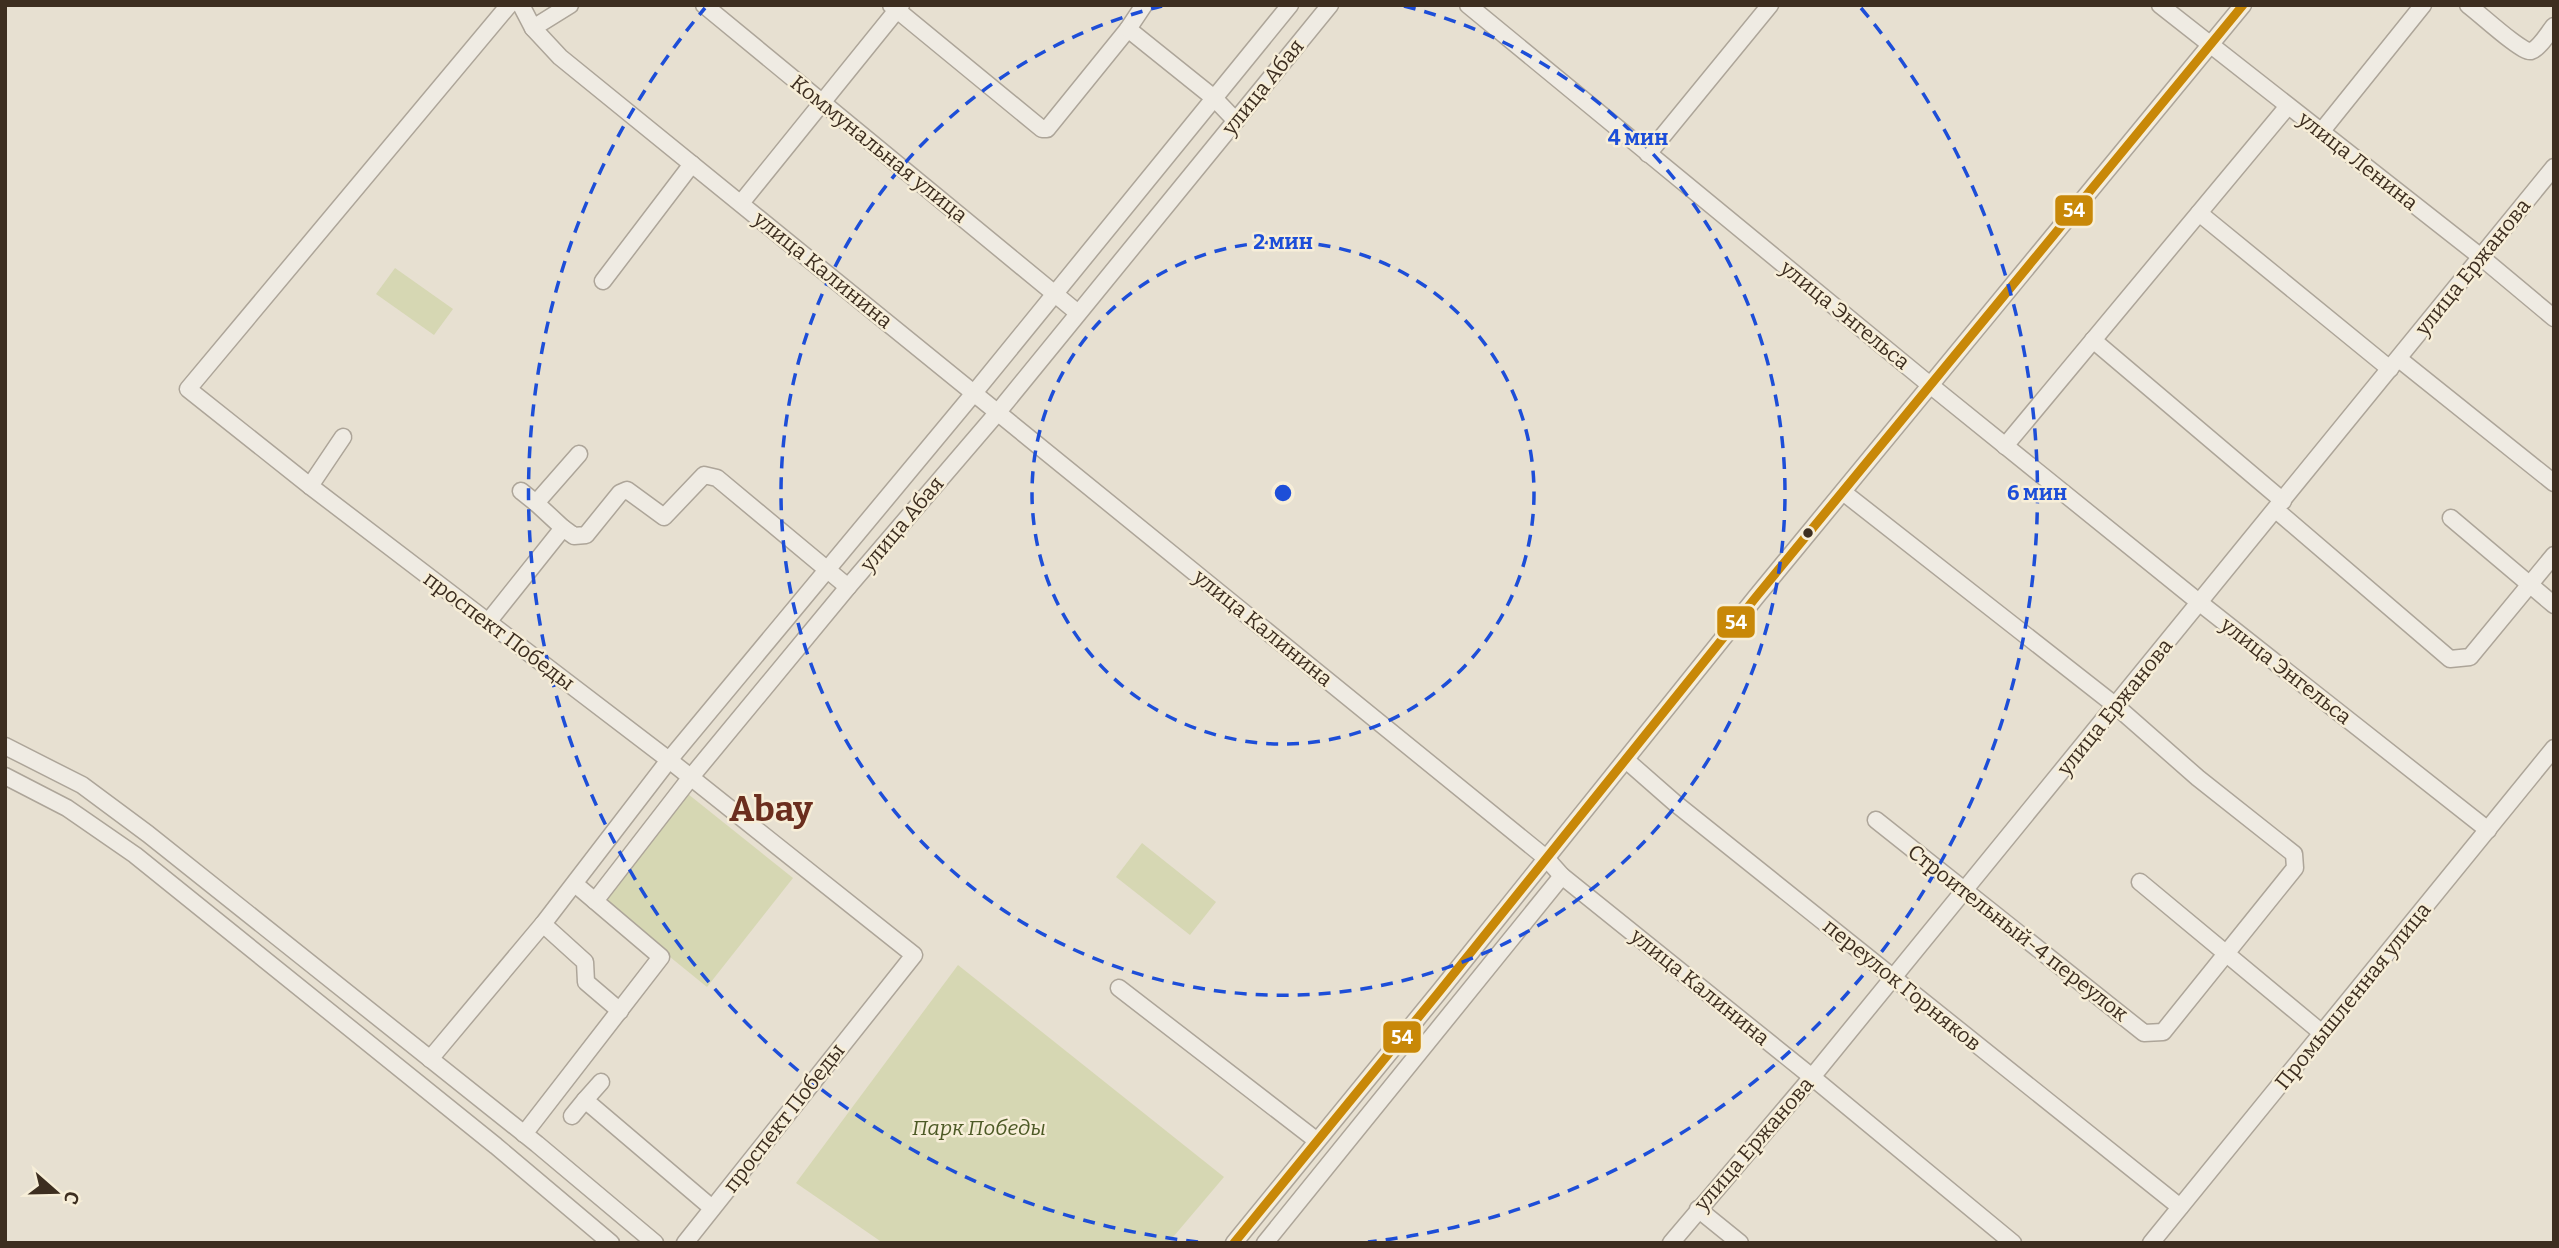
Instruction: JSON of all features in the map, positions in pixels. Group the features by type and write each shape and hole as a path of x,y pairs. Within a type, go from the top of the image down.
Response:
{"street":[{"name":"проспект Победы","path":"509,5 188,389 310,486 670,760 914,955 685,1243"},
{"name":"улица Калинина","path":"521,5 533,28 560,57 1546,858 1562,876 2013,1243"},
{"path":"533,28 570,5"},
{"name":"Коммунальная улица","path":"704,5 1078,313"},
{"path":"741,203 823,103 896,7 1045,130 1128,29 1144,5"},
{"name":"улица Абая","path":"1290,5 827,569 848,587 998,412 1330,5"},
{"name":"улица Энгельса","path":"1468,5 1930,385 2488,830"},
{"path":"1648,154 1770,5"},
{"name":"улица Ленина","path":"2161,5 2481,257 2554,318"},
{"path":"1234,1243 1756,597 2243,5"},
{"path":"2321,132 2423,5"},
{"path":"2468,5 2526,52 2532,51 2554,26"},
{"path":"1128,29 1214,98 1236,121"},
{"path":"2006,446 2288,106"},
{"path":"603,281 618,248 692,164"},
{"name":"улица Ержанова","path":"1671,1243 1812,1077 2553,168"},
{"path":"2199,213 2554,484"},
{"path":"2093,340 2450,659 2470,657 2554,555"},
{"path":"310,486 343,438"},
{"path":"536,503 579,454"},
{"path":"430,1059 543,924 670,760 827,569 710,475 704,475 664,517 627,490 620,493 586,535 574,536 521,491"},
{"name":"Строительный-4 переулок","path":"1843,492 2116,706 2198,778 2294,854 2295,868 2163,1032 2144,1033 1876,820"},
{"path":"2451,518 2554,605"},
{"path":"488,622 564,528"},
{"path":"595,901 691,777 848,587"},
{"path":"5,746 82,785 148,834 655,1243"},
{"name":"Промышленная улица","path":"2151,1243 2554,748"},
{"name":"переулок Горняков","path":"1626,760 1675,803 2180,1207"},
{"path":"5,776 68,808 135,855 496,1146 611,1243"},
{"path":"135,855 148,834"},
{"path":"1265,1243 1562,876"},
{"path":"2140,881 2322,1033"},
{"path":"496,1146 505,1143 518,1130 620,1010 661,957 575,884"},
{"path":"543,924 585,962 586,982 620,1010"},
{"path":"1119,988 1316,1140"},
{"path":"396,1066 412,1045"},
{"path":"572,1116 601,1082"},
{"path":"585,1100 712,1208"},
{"path":"1699,1209 1740,1243"}],"green space":[{"path":"395,268 453,309 434,335 376,294"},
{"path":"688,794 793,878 707,987 601,901"},
{"path":"1142,843 1216,902 1190,935 1116,877"},
{"name":"Парк Победы","path":"958,965 1224,1177 1168,1243 883,1243 796,1183"}],"transit line":[{"name":"54","path":"1234,1243 1756,597 2243,5"}],"district":[{"name":"Abay","path":"771,809"}]}
